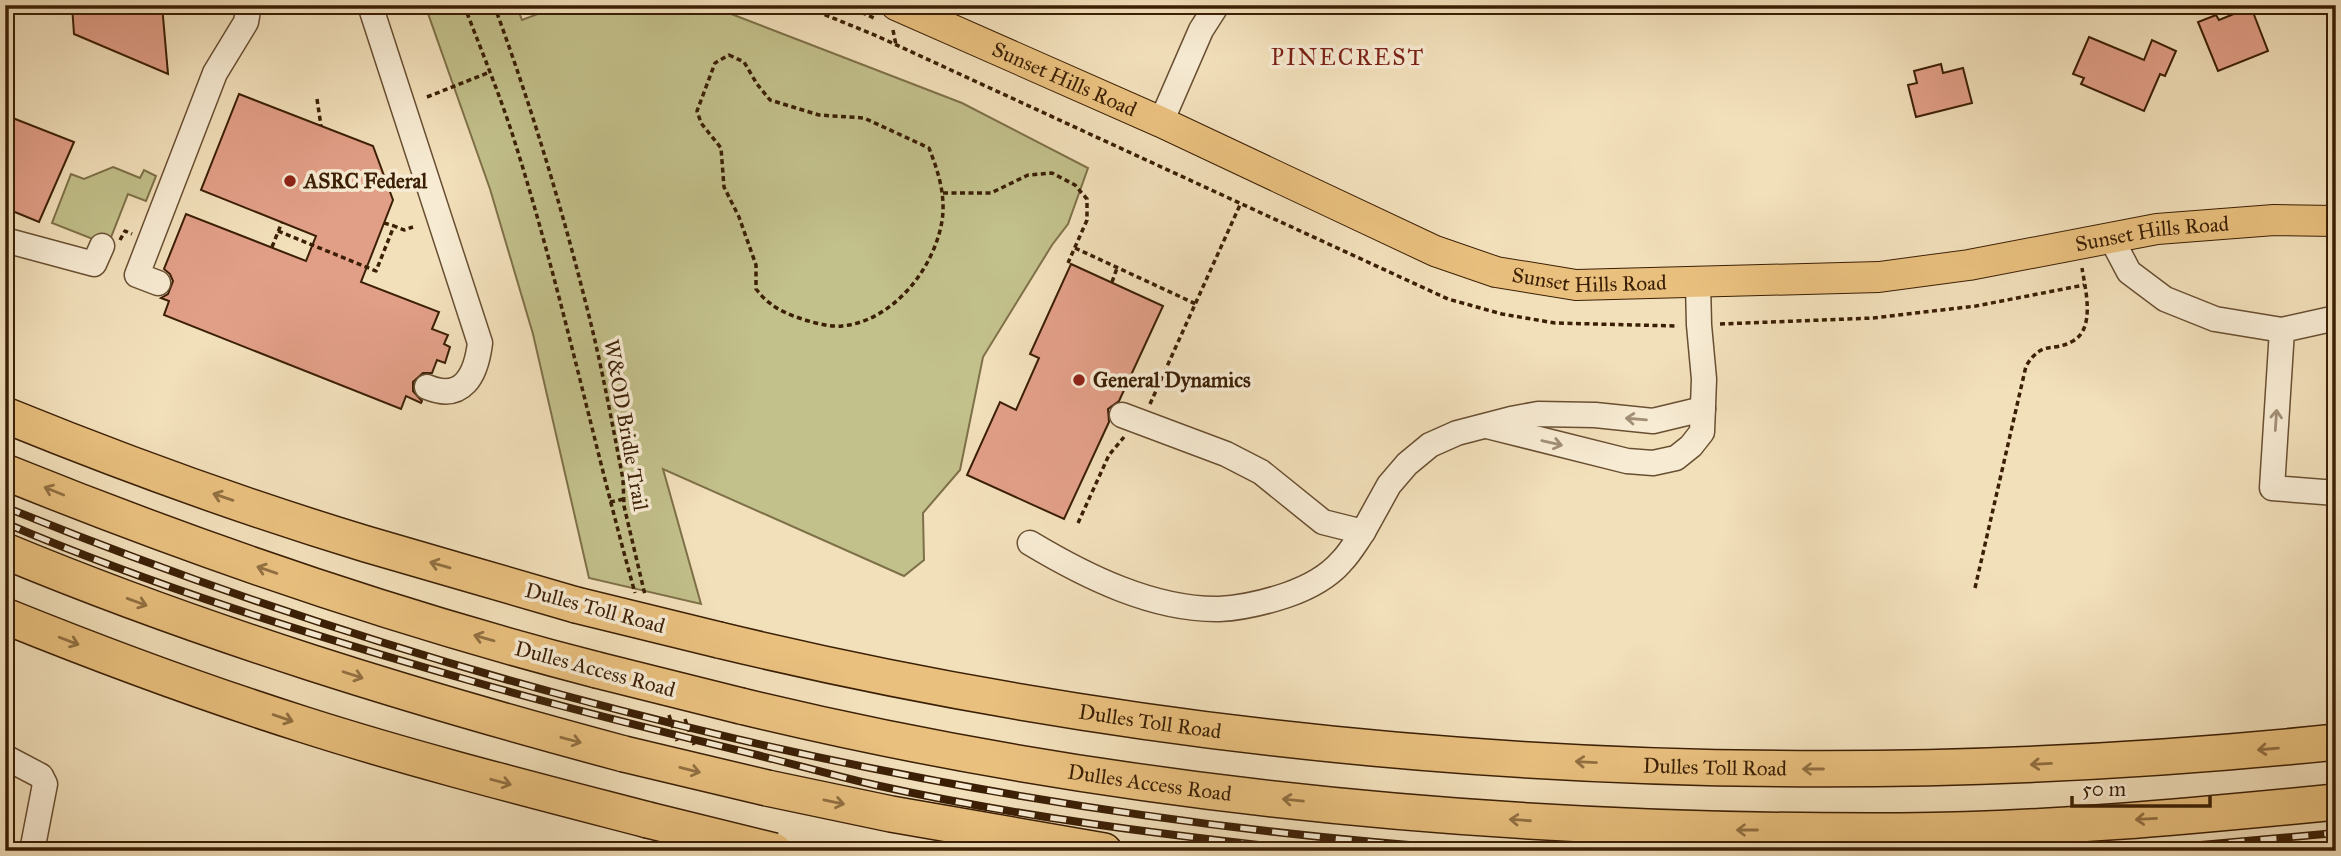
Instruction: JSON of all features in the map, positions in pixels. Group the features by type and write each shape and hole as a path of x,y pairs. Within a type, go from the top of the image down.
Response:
{"highway":[{"name":"Dulles Toll Road","path":"5,415 77,444 270,513 365,544 576,605 858,671 1107,716 1346,744 1540,760 1746,768 1866,769 2126,760 2336,742"},
{"name":"Dulles Access Road","path":"5,472 308,584 450,629 597,670 741,706 926,745 1194,789 1430,814 1713,830 1904,831 2195,816 2336,802"},
{"path":"5,551 130,599 300,658 518,726 767,788 891,814 1104,851"},
{"path":"5,616 132,665 305,725 464,772 774,851"}],"main road":[{"name":"Sunset Hills Road","path":"890,17 1161,122 1423,246 1496,272 1576,285 1879,277 1934,271 2157,229 2274,220 2336,221"}],"street":[{"path":"158,283 137,275 215,74 246,22 249,5"},
{"path":"370,5 480,343 478,362 468,380 459,388 442,393 427,387"},
{"path":"1161,122 1201,30 1217,5"},
{"path":"2111,238 2129,272 2165,299 2215,319 2282,330 2336,318"},
{"path":"5,240 94,264 102,246"},
{"path":"1486,426 1628,461 1653,463 1676,458 1691,446 1702,432 1704,379 1698,283"},
{"path":"2282,330 2272,488 2336,493"},
{"path":"1030,543 1071,567 1144,596 1181,606 1220,609 1266,602 1310,586 1341,563 1363,532 1389,485 1407,464 1430,445 1457,433 1538,414 1595,415 1653,421 1703,409"},
{"path":"1130,418 1226,454 1261,472 1323,522 1363,532"},
{"path":"5,757 41,776 45,784 32,851"}],"path":[{"path":"464,5 491,72 549,258 638,603"},
{"name":"W&OD Bridle Trail","path":"494,5 514,59 588,311 623,479 630,534 646,598"},
{"path":"846,5 890,17 895,45"},
{"path":"729,55 744,62 770,100 819,115 864,118 929,148 943,193 942,221 930,257 909,289 886,310 841,326 806,320 772,306 756,289 755,265 724,187 721,148 701,123 697,111 715,63 729,55"},
{"path":"427,97 491,72"},
{"path":"317,99 321,125"},
{"path":"943,193 991,193 1028,175 1052,173 1075,185 1087,199 1087,220 1068,263"},
{"path":"1078,523 1109,455 1130,418 1148,409 1240,205"},
{"path":"272,247 282,222"},
{"path":"384,223 404,230 413,227"},
{"path":"278,231 376,271 394,226"},
{"path":"102,246 114,251 125,231 150,242"},
{"path":"1975,588 2026,366 2033,354 2045,347 2072,342 2081,334 2086,322 2078,245"},
{"path":"1075,248 1196,304"},
{"path":"1112,282 1118,268"},
{"path":"610,502 624,499"},
{"path":"666,704 682,753"},
{"path":"685,718 698,758"}],"shaded area":[{"path":"425,5 516,5 522,20 538,14 545,5 708,5 962,103 1088,168 1068,224 1052,245 983,357 960,470 923,513 924,560 904,576 663,469 701,604 589,578 533,334 490,189"},
{"path":"113,167 140,178 144,170 156,176 146,201 128,194 108,245 52,223 71,174 84,179"}],"building":[{"path":"72,5 162,5 168,74 74,34"},
{"path":"2251,7 2268,51 2218,71 2198,22 2216,15 2219,20"},
{"path":"2089,37 2144,60 2152,40 2176,51 2165,76 2160,74 2144,111 2081,84 2084,78 2073,74"},
{"path":"1941,64 1943,73 1963,68 1972,103 1916,117 1908,85 1917,83 1914,71"},
{"path":"239,94 373,146 393,200 361,282 439,312 432,329 448,335 444,344 450,347 445,363 437,360 432,373 423,373 413,382 413,391 421,403 406,396 401,409 164,315 169,301 161,298 168,294 173,281 164,269 186,214 306,261 316,236 201,190"},
{"path":"5,115 74,142 39,222 5,208"},
{"name":"General Dynamics","path":"1071,264 1163,306 1119,401 1108,409 1109,422 1064,519 967,475 1000,402 1016,410 1039,358 1030,354"}],"railway":[{"path":"5,507 183,575 364,637 547,691 732,738 919,778 1107,810 1296,834 1486,851"},
{"path":"5,523 176,589 351,645 540,700 846,778 1038,816 1312,851"},
{"path":"2133,851 2336,833"},
{"path":"2317,851 2336,849"}],"place":[{"name":"ASRC Federal","path":"290,181"},
{"name":"General Dynamics","path":"1079,380"}],"district":[{"name":"PINECREST","path":"1348,57"}]}
